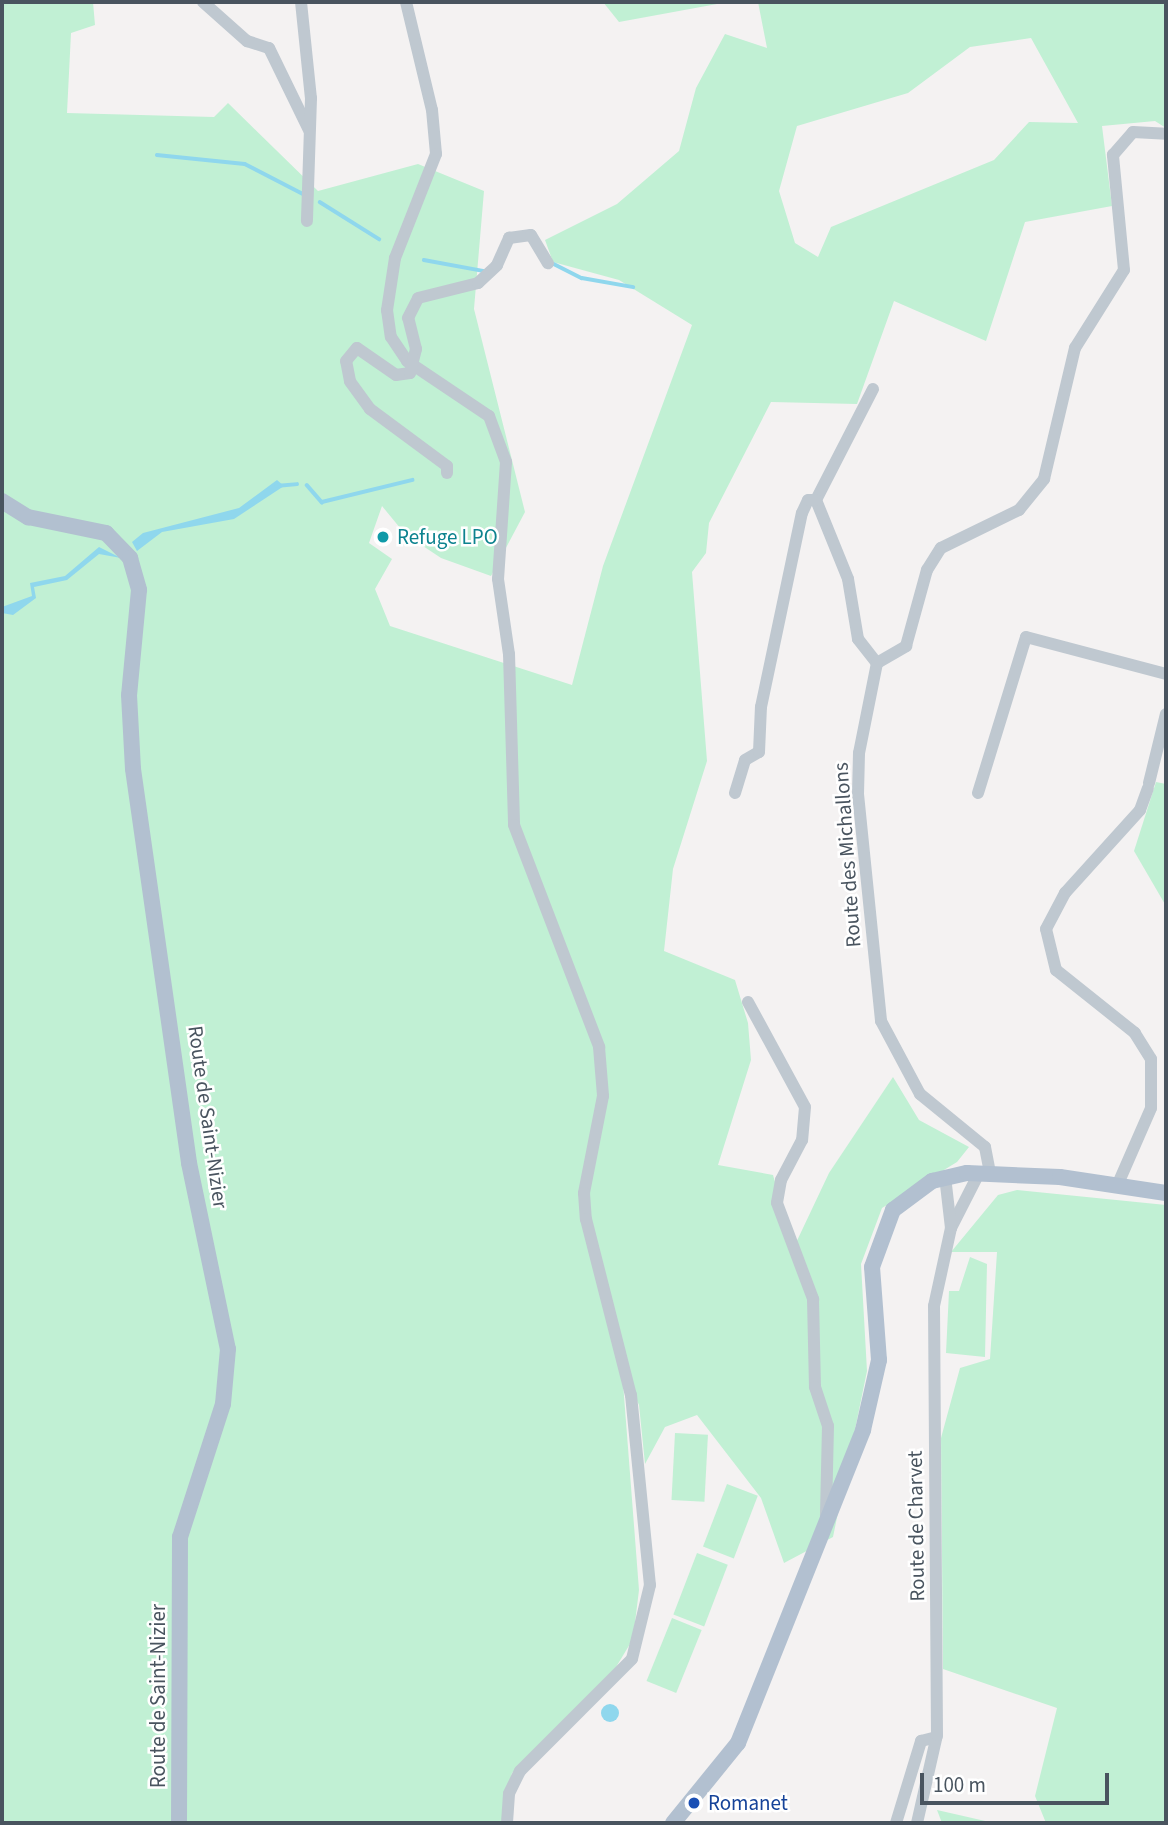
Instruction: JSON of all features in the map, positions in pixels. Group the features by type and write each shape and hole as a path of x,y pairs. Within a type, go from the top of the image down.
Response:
{"main road":[{"name":"Route de Saint-Nizier","path":"2,501 28,517 106,533 130,558 139,590 129,695 133,769 189,1163 228,1349 223,1404 180,1537 179,1823"},
{"path":"678,1819 738,1743 826,1527 876,1386 872,1267 880,1236 902,1201 945,1176 984,1173 1166,1193"}],"street":[{"path":"203,2 247,41 269,48 309,131"},
{"path":"301,2 309,131 307,220"},
{"path":"406,2 432,110 436,154 387,294 391,337 413,363 489,416 506,462 498,579 509,654 514,825 599,1047 603,1096 584,1193 586,1219 631,1395 650,1585 632,1658 520,1771 509,1794 507,1823"},
{"path":"873,389 816,500 848,579 858,639 877,663 906,646 927,570 941,548 1019,510 1044,478 1075,348 1124,270 1113,155 1133,132 1166,134"},
{"path":"447,473 447,466 370,409 346,370 357,348 396,375 410,373 413,363 408,318 418,298 478,283 497,265 509,238 531,235 539,242 548,263"},
{"path":"735,793 738,774 759,752 761,707 802,513 808,500 816,500"},
{"path":"978,793 1026,637 1166,674"},
{"name":"Route des Michallons","path":"877,663 858,794 879,1014 920,1094 985,1147 984,1173"},
{"path":"1117,1186 1151,1108 1151,1059 1135,1033 1056,970 1046,929 1065,893 1140,810 1149,785 1166,714"},
{"path":"748,1002 805,1107 802,1140 780,1180 777,1203 813,1299 817,1332 812,1361 828,1426 826,1527"},
{"name":"Route de Charvet","path":"917,1823 937,1737 934,1306 951,1228 984,1173"},
{"name":"Route de Charvet","path":"945,1176 951,1228"},
{"path":"895,1823 921,1741 937,1737"}],"green space":[{"path":"2,2 93,2 95,25 71,33 67,113 214,117 228,103 318,191 418,164 484,191 474,309 525,512 491,576 441,558 405,534 382,506 369,543 392,559 375,589 390,626 572,685 603,566 692,325 619,280 553,262 545,240 617,204 679,151 696,88 725,34 767,48 758,2 1166,2 1166,128 1155,121 1102,126 1112,206 1025,222 986,341 894,301 857,404 771,402 709,523 706,553 692,572 707,761 673,869 664,951 735,980 748,1023 751,1060 718,1165 773,1175 794,1247 829,1173 893,1077 919,1120 969,1147 957,1162 882,1208 861,1264 867,1371 833,1537 784,1563 761,1498 697,1415 665,1427 645,1464 639,1405 622,1370 639,1590 633,1639 610,1677 512,1773 501,1823 2,1823","holes":["1031,38 1078,123 1029,122 994,160 831,227 818,257 795,243 779,191 797,126 908,93 970,47"]},
{"path":"603,2 728,2 619,22"},
{"path":"1156,782 1166,784 1166,906 1134,851"},
{"path":"1017,1190 1166,1205 1166,1823 1046,1823 1035,1796 1057,1708 943,1669 941,1438 960,1368 990,1359 997,1252 951,1252 998,1195"},
{"path":"970,1257 987,1264 985,1357 946,1353 949,1291 959,1291"},
{"path":"675,1433 708,1435 704,1502 671,1500"},
{"path":"727,1484 758,1496 734,1558 703,1547"},
{"path":"697,1553 728,1565 704,1626 673,1615"},
{"path":"672,1618 702,1630 676,1693 647,1681"},
{"path":"937,1810 994,1823 942,1823"}],"water":[{"path":"277,480 284,486 234,519 162,532 137,551 132,542 143,533 239,508"},
{"path":"99,547 121,558 99,554 67,580 34,587 36,598 13,615 2,613 2,607 32,596 30,583 65,576"},
{"path":"610,1704 616,1707 619,1713 616,1719 610,1722 604,1719 601,1713 604,1707"}],"waterway":[{"path":"157,155 245,164 303,194"},
{"path":"320,202 379,239"},
{"path":"424,260 484,271"},
{"path":"554,264 582,278 633,287"},
{"path":"307,485 322,502 412,480"},
{"path":"276,486 297,484"}],"place":[{"name":"Refuge LPO","path":"383,537"},
{"name":"Romanet","path":"694,1803"}]}
